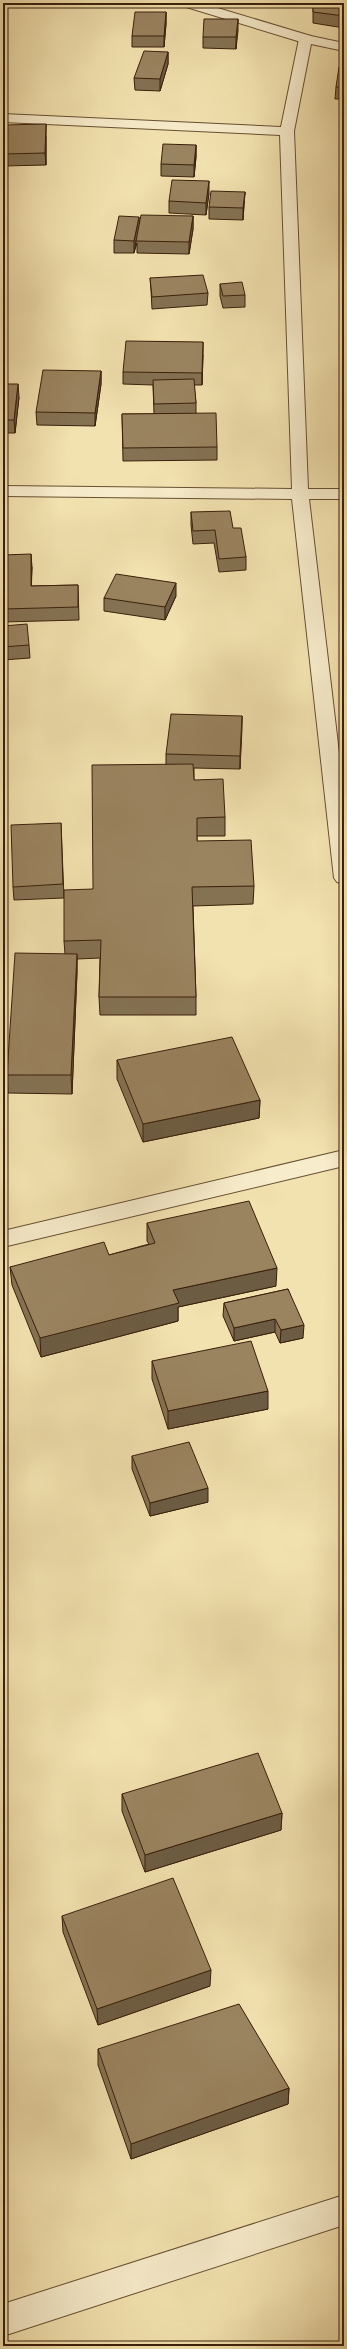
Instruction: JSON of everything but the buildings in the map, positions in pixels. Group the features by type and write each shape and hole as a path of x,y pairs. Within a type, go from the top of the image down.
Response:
{"street":[{"path":"188,3 306,39 344,47"},
{"path":"306,39 287,131 300,493 344,878"},
{"path":"3,118 287,131"},
{"path":"3,491 344,494"},
{"path":"3,1239 344,1158"},
{"path":"3,2320 344,2210"}]}
